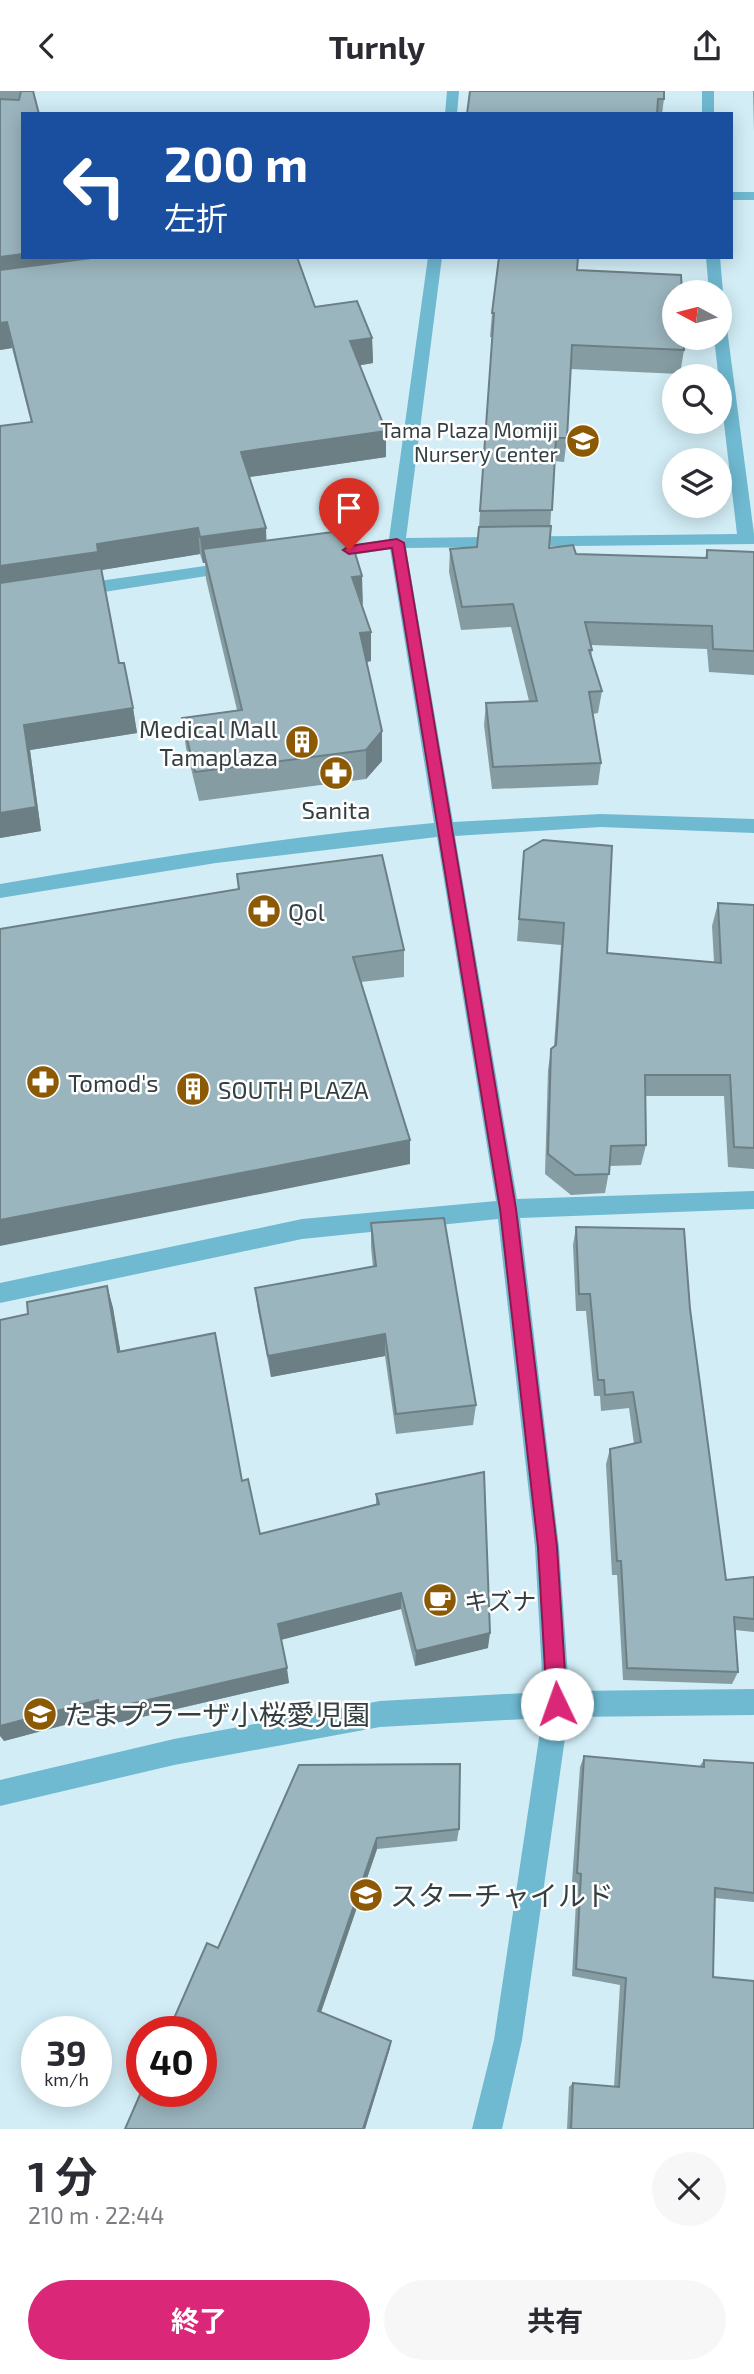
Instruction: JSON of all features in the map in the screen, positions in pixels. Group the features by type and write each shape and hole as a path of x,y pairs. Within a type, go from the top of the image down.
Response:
{"street":[{"path":"451,112 453,91"},
{"path":"708,91 708,112"},
{"path":"733,196 754,196"},
{"path":"435,259 397,543 444,828 454,872 508,1209 547,1547 557,1704 508,2040 487,2129"},
{"path":"713,259 715,280"},
{"path":"309,556 397,543 750,539 723,350"},
{"path":"67,591 255,564"},
{"path":"0,891 186,858 319,840 444,828 582,821 754,826"},
{"path":"0,1293 302,1229 508,1209 754,1200"},
{"path":"0,1793 174,1752 380,1714 557,1704 754,1702"}],"building":[{"path":"21,91 33,91 38,112 21,112 21,254 0,257 0,99 19,100"},
{"path":"470,91 664,91 664,99 658,99 657,112 467,112"},
{"path":"84,259 298,259 315,307 357,301 372,338 350,341 386,431 241,452 266,528 200,537 198,528 97,544 98,552 0,566 0,426 32,422 7,322 0,323 0,270"},
{"path":"499,259 578,259 577,270 681,275 681,280 662,280 662,349 572,345 567,438 556,438 552,510 480,511"},
{"path":"551,526 549,548 573,545 576,554 707,558 707,550 754,552 754,651 713,649 712,626 585,622 592,650 589,650 602,691 589,692 601,763 493,767 486,703 537,701 513,604 462,607 450,549 477,547 479,527"},
{"path":"348,530 362,576 352,577 371,632 360,633 382,731 366,750 195,772 182,718 242,710 203,549"},
{"path":"101,568 119,663 124,663 133,708 24,725 36,807 0,813 0,583"},
{"path":"543,840 612,846 607,953 721,963 718,903 754,905 754,1148 734,1147 730,1075 645,1075 646,1145 611,1146 609,1174 575,1175 548,1154 551,1049 556,1045 564,923 519,919 524,851"},
{"name":"SOUTH PLAZA","path":"382,855 404,950 353,957 410,1140 0,1220 0,929 239,889 237,874"},
{"path":"444,1218 476,1405 396,1414 385,1334 268,1356 255,1288 376,1266 371,1223"},
{"path":"576,1227 684,1229 690,1309 726,1580 754,1577 754,1619 734,1617 738,1672 627,1668 621,1561 617,1561 610,1449 641,1442 633,1392 605,1395 604,1380 598,1380 590,1294 579,1294"},
{"path":"107,1286 118,1352 215,1333 242,1481 248,1479 260,1534 379,1504 376,1494 484,1472 490,1633 416,1651 401,1593 278,1624 287,1668 100,1711 98,1700 0,1726 0,1320 28,1314 27,1302"},
{"path":"584,1756 704,1767 704,1760 754,1763 754,1893 715,1888 713,1977 754,1981 754,2129 571,2129 573,2083 619,2087 626,1978 576,1969 581,1874 577,1873"},
{"path":"460,1764 459,1829 377,1838 318,2011 391,2041 363,2129 125,2129 135,2107 217,2107 217,2016 175,2016 207,1943 218,1948 299,1765"}],"place":[{"name":"Tama Plaza Momiji Nursery Center","path":"583,441"},
{"name":"Medical Mall Tamaplaza","path":"302,742"},
{"name":"Sanita","path":"336,773"},
{"name":"Qol","path":"264,911"},
{"name":"Tomod's","path":"43,1082"},
{"name":"SOUTH PLAZA","path":"193,1089"},
{"name":"キズナ","path":"440,1600"},
{"name":"たまプラーザ小桜愛児園","path":"40,1714"},
{"name":"スターチャイルド","path":"366,1895"}],"route":[{"path":"349,550 397,543 437,790 454,872 508,1209 547,1547 557,1704"}]}
